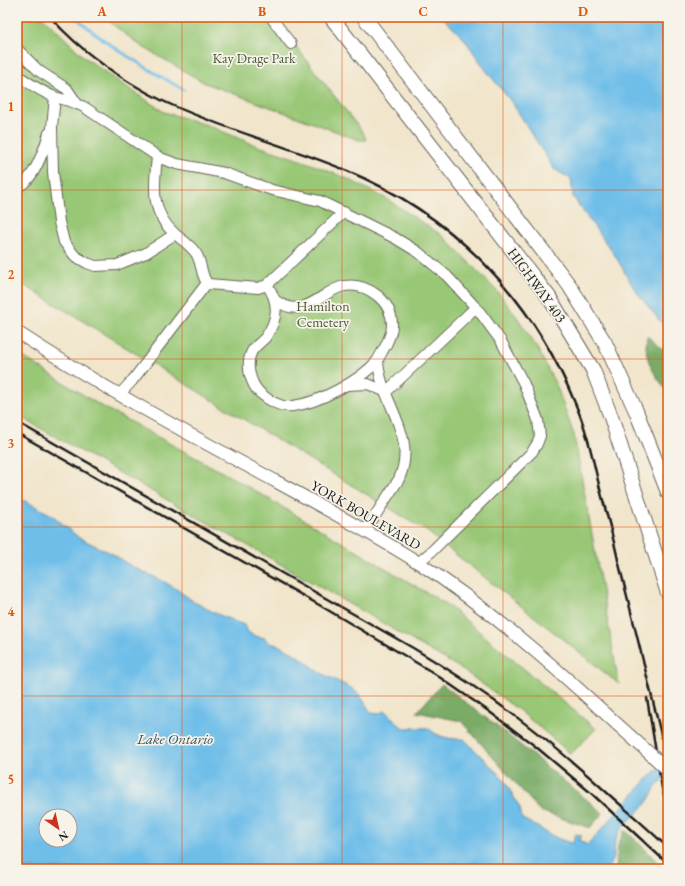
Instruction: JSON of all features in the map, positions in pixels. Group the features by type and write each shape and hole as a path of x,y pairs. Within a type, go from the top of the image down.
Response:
{"highway":[{"name":"HIGHWAY 403","path":"332,17 550,297 593,370 611,417 668,593"},
{"name":"HIGHWAY 403","path":"364,17 569,285 605,343 636,411 668,492"}],"main road":[{"name":"YORK BOULEVARD","path":"17,332 59,360 119,395 365,531 418,563 452,586 505,626 561,672 668,770"}],"lane":[{"path":"271,17 291,44"},
{"path":"17,49 38,71 67,89 76,102"},
{"path":"17,75 40,90 55,97 76,102 157,157 177,164 224,172 272,190 320,201 344,212 395,238 418,252 447,276 476,307 501,341 524,384 538,420 540,436 532,452 418,563"},
{"path":"55,97 52,123 53,172 59,222 64,242 75,256 95,266 117,265 146,253 175,234"},
{"path":"17,186 20,186 30,177 45,148 52,123"},
{"path":"157,157 154,188 155,202 162,220 175,234 190,246 197,255 202,266 204,279 207,283"},
{"path":"207,283 258,288 267,285 344,212"},
{"path":"119,395 132,381 207,283"},
{"path":"267,285 275,300 277,311 272,327 265,338 252,351 249,362 250,378 259,392 272,402 292,406 321,398 350,384 368,384 386,392"},
{"path":"275,300 292,307 306,306 315,303 333,290 345,286 360,287 375,293 386,304 392,323 392,331 389,338 378,359 346,386"},
{"path":"386,392 476,307"},
{"path":"365,531 399,479 403,470 406,456 404,441 380,377 378,359"}],"green space":[{"name":"Hamilton Cemetery","path":"17,17 43,17 83,56 164,112 207,125 255,145 306,162 346,178 385,198 443,236 497,291 517,317 536,346 557,387 574,435 619,684 425,530 17,281"},
{"name":"Kay Drage Park","path":"103,17 273,17 364,134 366,140 359,140 205,83 141,46"},
{"path":"647,336 668,354 668,392 654,373 648,360 646,345"},
{"path":"17,353 96,403 240,482 446,604 596,729 571,754 520,711 460,668 17,415"},
{"path":"442,684 503,731 603,813 590,828 540,811 461,721 417,712"},
{"path":"625,830 664,869 616,869 618,845"}],"water":[{"path":"442,17 668,17 668,331 635,290 616,257 573,197 571,179 554,169 513,104 485,69 465,40"},
{"name":"Lake Ontario","path":"17,497 52,515 79,538 111,553 131,566 161,580 194,602 217,614 244,625 252,635 265,638 269,643 278,645 297,655 321,673 351,688 360,695 371,713 378,714 385,711 403,728 428,728 436,734 444,737 464,739 503,778 520,808 522,819 560,839 573,843 576,834 582,836 579,840 587,845 655,771 668,764 668,776 663,779 647,802 619,832 614,848 614,858 610,863 611,869 17,869"}],"waterway":[{"path":"75,17 114,47 184,90"}],"railway":[{"path":"50,17 75,42 102,64 147,93 185,111 322,161 384,188 420,210 453,235 484,263 511,294 536,328 557,364 583,424 612,533 668,764"},
{"path":"17,422 413,648 467,682 542,737 590,777 668,848"},
{"path":"17,433 321,606 432,672 487,710 535,746 591,793 668,864"},
{"path":"647,698 662,788 668,810"}]}
